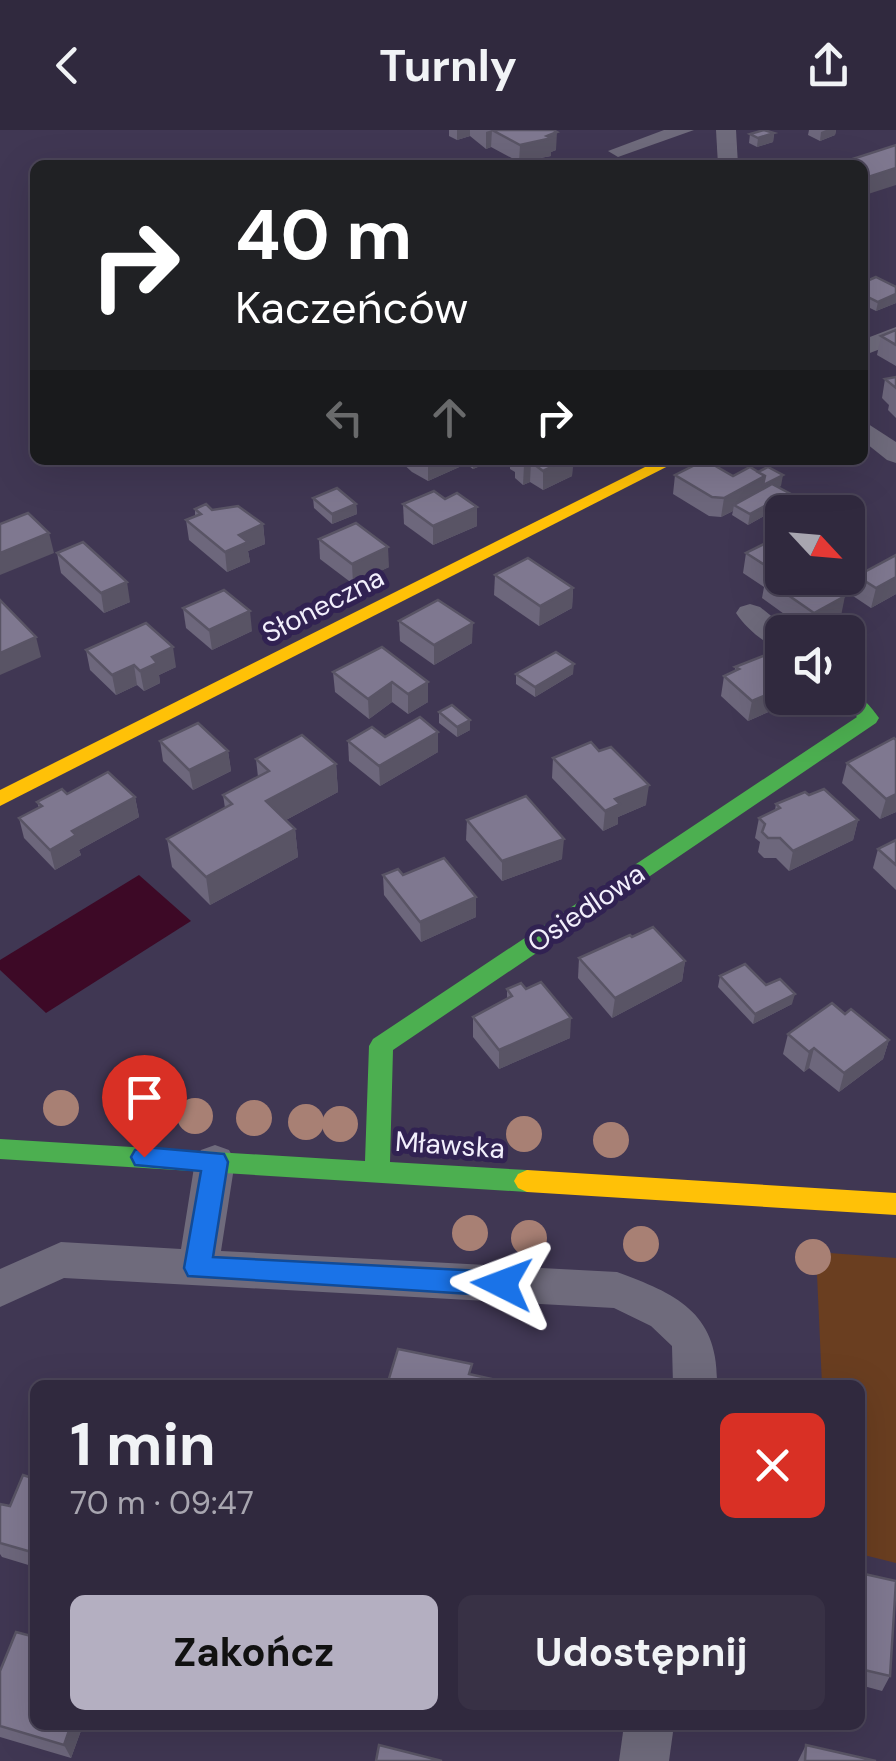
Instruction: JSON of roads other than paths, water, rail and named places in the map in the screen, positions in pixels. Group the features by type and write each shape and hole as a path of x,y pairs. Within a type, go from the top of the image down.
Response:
{"street":[{"path":"618,151 684,130"},
{"path":"726,130 728,160"},
{"path":"868,346 896,334"},
{"path":"868,431 896,454"},
{"name":"Słoneczna","path":"0,799 650,465"},
{"path":"750,613 765,626"},
{"name":"Osiedlowa","path":"377,1171 381,1046 869,718 865,714"},
{"name":"Mławska","path":"0,1149 896,1204"},
{"path":"198,1268 215,1162"},
{"path":"0,1290 61,1260 617,1290 674,1314 698,1358 696,1380"},
{"path":"644,1761 647,1730"}]}
